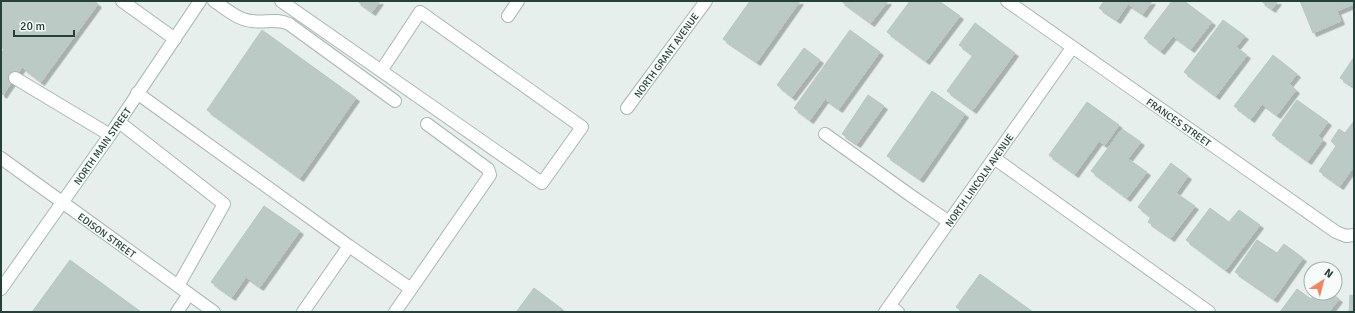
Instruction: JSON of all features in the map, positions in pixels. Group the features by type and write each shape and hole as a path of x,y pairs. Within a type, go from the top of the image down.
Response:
{"street":[{"path":"122,1 175,39"},
{"name":"NORTH MAIN STREET","path":"1,289 119,122 200,1"},
{"path":"214,1 234,14 247,20 275,20 289,24 395,101"},
{"path":"281,1 381,71 542,183 582,127 420,12 381,71"},
{"path":"508,16 518,1"},
{"name":"NORTH GRANT AVENUE","path":"627,108 705,1"},
{"name":"FRANCES STREET","path":"1007,1 1336,232 1346,236 1354,235"},
{"name":"NORTH LINCOLN AVENUE","path":"891,310 994,158 1072,48"},
{"path":"15,78 110,135"},
{"path":"137,94 411,289"},
{"path":"119,122 224,204 178,286"},
{"path":"395,312 490,175 488,168 427,124"},
{"path":"825,134 950,222"},
{"name":"EDISON STREET","path":"1,158 214,312"},
{"path":"994,158 1209,312"},
{"path":"303,312 349,246"},
{"path":"177,312 189,294"}],"building":[{"path":"1,1 94,1 98,4 41,82 22,67 3,95 1,93 1,54 4,49 1,47"},
{"path":"357,1 380,1 372,12"},
{"path":"750,1 800,1 757,62 723,39"},
{"path":"841,1 888,1 871,23"},
{"path":"910,1 939,1 960,16 926,61 887,32"},
{"path":"1104,1 1152,1 1143,14 1128,4 1117,20 1099,8"},
{"path":"1172,1 1184,1 1212,22 1191,49 1173,36 1161,51 1144,38"},
{"path":"1261,1 1278,1 1272,9"},
{"path":"1300,1 1353,1 1354,4 1337,11 1341,21 1313,33"},
{"path":"1223,20 1245,36 1236,47 1247,55 1216,96 1184,72"},
{"path":"975,23 1015,53 973,110 947,91 973,55 959,45"},
{"path":"262,30 356,98 300,178 207,110"},
{"path":"850,30 880,52 839,109 825,99 810,120 794,108"},
{"path":"804,48 820,60 792,97 777,85"},
{"path":"1273,55 1297,74 1289,84 1296,90 1277,115 1262,104 1251,119 1234,106"},
{"path":"1354,57 1354,87 1340,78"},
{"path":"932,91 965,114 920,179 887,156"},
{"path":"868,95 884,106 857,144 842,134"},
{"path":"1297,100 1328,122 1318,136 1323,140 1308,161 1272,135"},
{"path":"1087,102 1119,125 1105,145 1099,141 1075,174 1049,155"},
{"path":"1354,121 1354,166 1340,186 1319,171 1336,146 1331,141 1339,129 1345,133"},
{"path":"1122,129 1141,142 1128,159 1147,172 1127,198 1091,171"},
{"path":"1171,163 1188,176 1176,193 1195,206 1171,238 1148,222 1151,217 1138,207"},
{"path":"264,206 300,231 260,287 246,277 232,297 211,282"},
{"path":"1210,208 1229,222 1239,210 1260,225 1226,270 1186,240"},
{"path":"1257,240 1277,253 1284,244 1303,258 1274,299 1235,272"},
{"path":"70,260 141,312 32,312"},
{"path":"980,274 1033,312 963,312 956,307"},
{"path":"534,288 562,309 559,312 517,311"},
{"path":"1297,289 1303,293 1303,301 1337,301 1329,312 1280,312"},
{"path":"1350,295 1354,296 1354,312 1349,312"}]}
